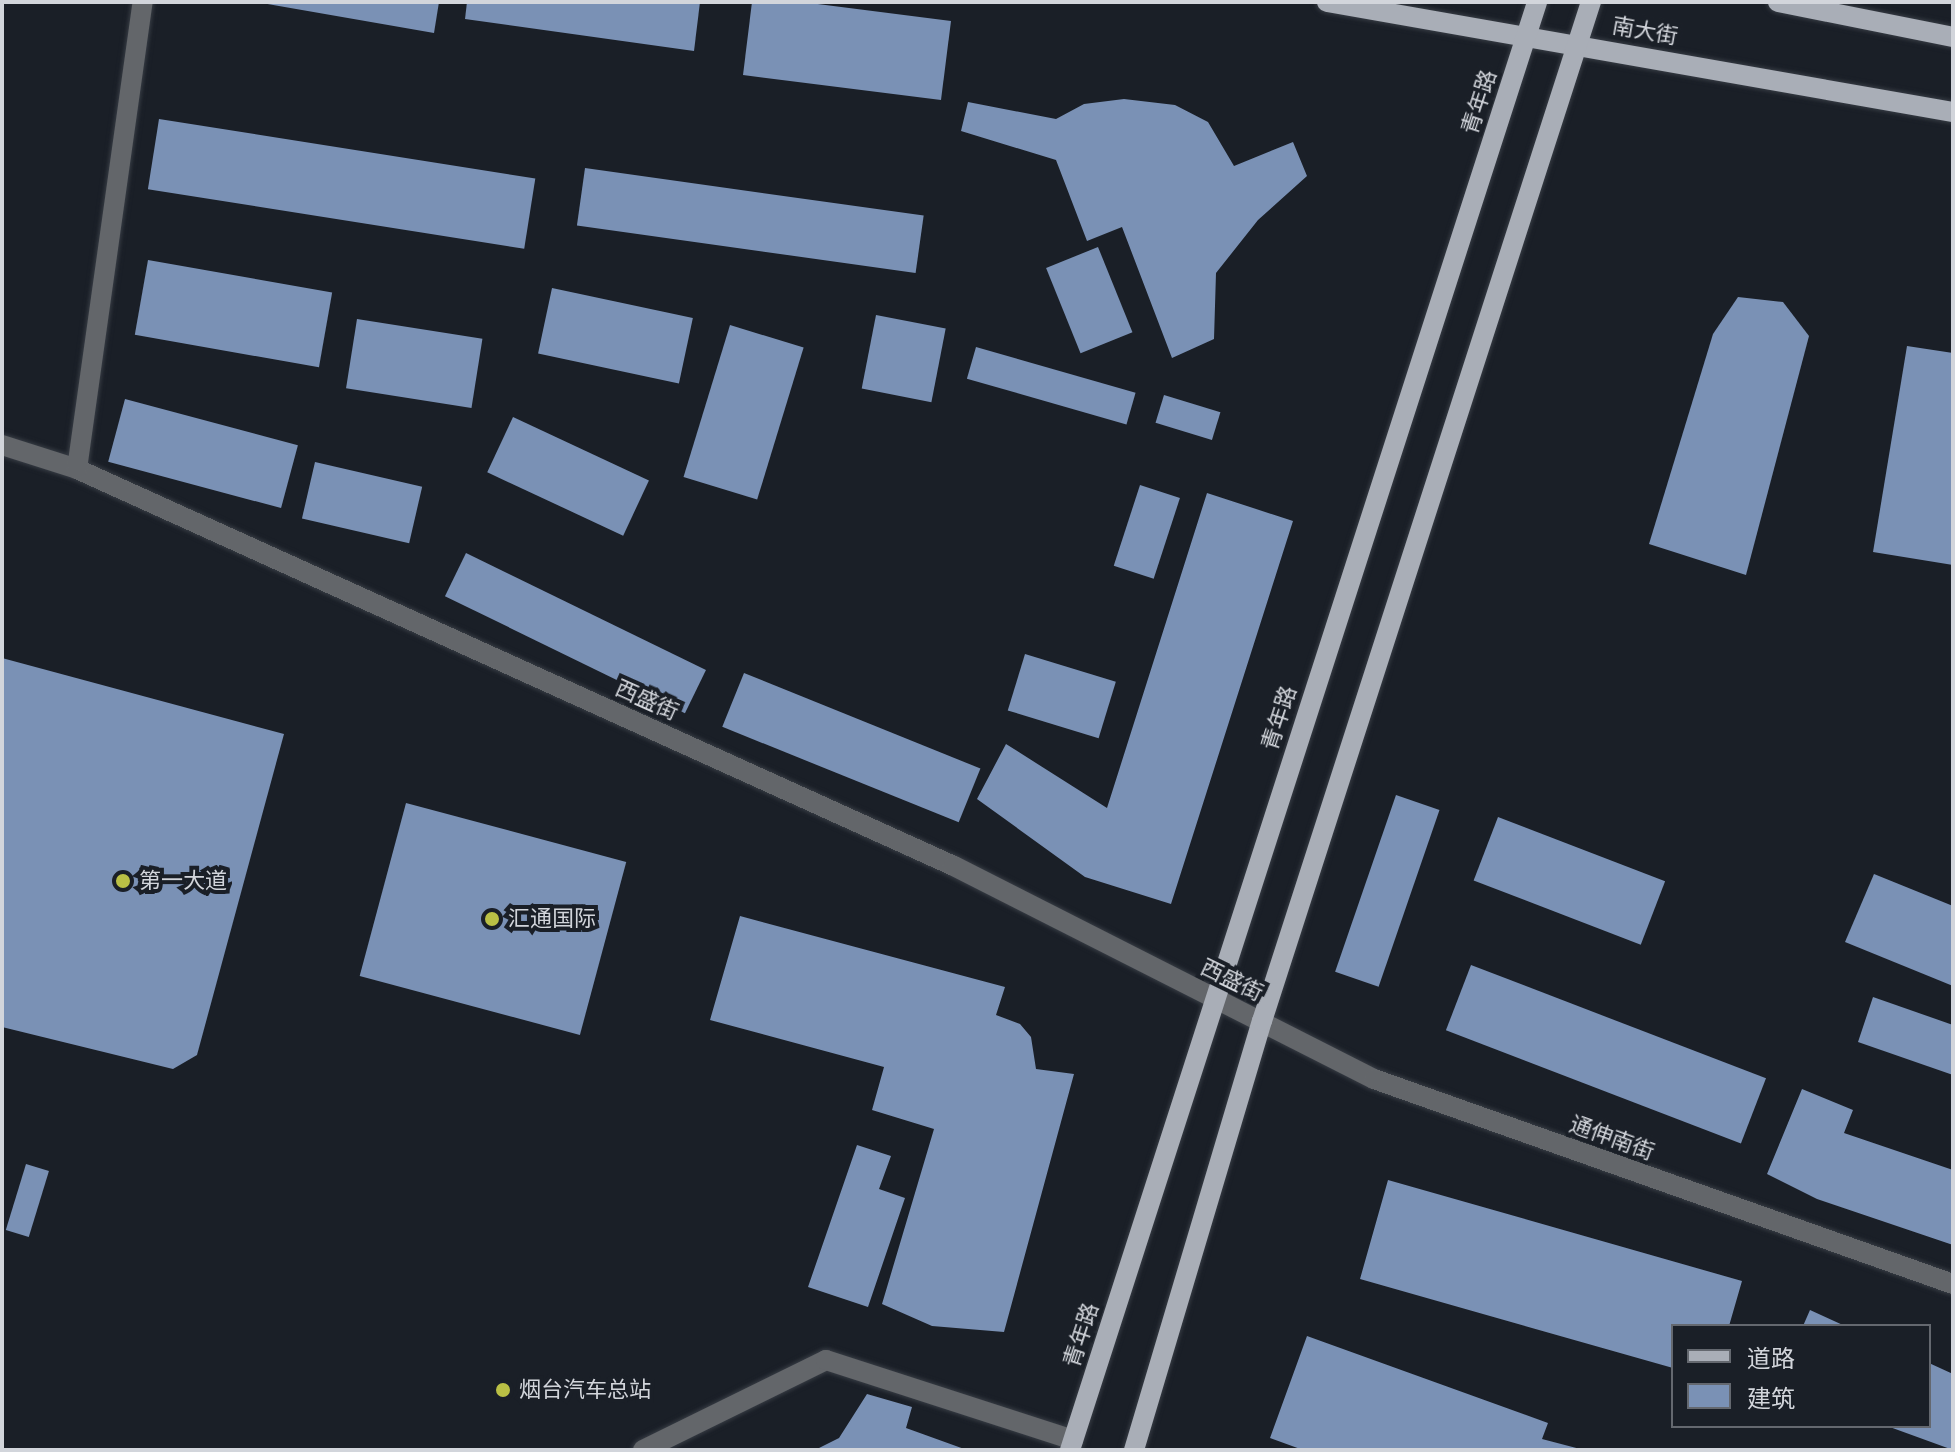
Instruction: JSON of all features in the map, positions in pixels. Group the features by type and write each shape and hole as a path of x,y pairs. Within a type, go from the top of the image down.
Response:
{"main road":[{"name":"南大街","path":"1327,2 1527,33 1953,112"},
{"name":"青年路","path":"1072,1445 1213,998 1537,2"},
{"path":"1134,1450 1262,1021 1591,2"},
{"path":"1778,2 1953,37"}],"street":[{"path":"77,469 143,2"},
{"name":"西盛街","path":"2,445 77,469 954,866 1262,1021"},
{"name":"通伸南街","path":"1262,1021 1374,1079 1953,1284"},
{"path":"643,1450 826,1360 1072,1445"}],"building":[{"path":"256,2 439,2 434,33"},
{"path":"467,2 700,2 694,51 465,19"},
{"path":"752,2 802,2 951,21 941,100 743,75"},
{"path":"1124,99 1175,105 1208,122 1234,166 1293,142 1307,176 1258,220 1216,273 1214,339 1172,358 1122,227 1087,241 1056,160 961,131 968,102 1056,119 1084,104"},
{"path":"159,119 535,179 524,249 148,189"},
{"path":"585,168 924,216 916,273 577,225"},
{"path":"1098,247 1132,332 1081,353 1046,268"},
{"path":"148,260 332,292 319,367 135,335"},
{"path":"552,288 693,318 679,383 538,354"},
{"path":"1738,297 1783,302 1809,336 1746,575 1649,544 1713,334"},
{"path":"876,315 946,329 931,402 862,389"},
{"path":"357,319 482,339 471,408 346,388"},
{"path":"730,325 804,348 757,500 684,477"},
{"path":"1907,346 1953,353 1953,565 1873,552"},
{"path":"976,347 1136,393 1126,424 967,379"},
{"path":"1164,395 1220,412 1212,440 1156,423"},
{"path":"125,399 298,445 281,508 108,462"},
{"path":"513,417 649,480 623,536 487,472"},
{"path":"315,462 422,487 409,543 302,519"},
{"path":"1140,485 1180,498 1154,579 1114,566"},
{"path":"1207,493 1293,521 1171,904 1085,877 977,799 1006,744 1107,808"},
{"path":"466,553 706,670 685,713 445,596"},
{"path":"1025,654 1116,682 1099,738 1008,710"},
{"name":"第一大道","path":"2,658 284,734 197,1055 173,1069 2,1027"},
{"path":"744,673 980,769 959,822 722,727"},
{"path":"1396,795 1439,810 1379,987 1335,972"},
{"name":"汇通国际","path":"406,803 626,862 580,1035 360,976"},
{"path":"1498,817 1665,881 1641,945 1474,880"},
{"path":"1874,874 1953,906 1953,986 1845,942"},
{"path":"740,916 1005,987 996,1015 1020,1024 1031,1037 1036,1069 1074,1074 1004,1332 932,1326 882,1304 934,1129 872,1110 884,1067 710,1020"},
{"path":"1471,965 1766,1078 1741,1144 1446,1030"},
{"path":"1873,997 1953,1025 1953,1075 1858,1042"},
{"path":"1802,1089 1853,1110 1844,1133 1953,1170 1953,1245 1817,1199 1767,1174"},
{"path":"857,1145 891,1156 879,1189 905,1198 868,1307 808,1287"},
{"path":"26,1164 49,1171 29,1237 6,1230"},
{"path":"1388,1180 1742,1281 1730,1324 1671,1324 1671,1367 1360,1279"},
{"path":"1810,1310 1841,1324 1804,1324"},
{"path":"1307,1336 1548,1423 1542,1439 1584,1450 1303,1450 1270,1438"},
{"path":"1931,1364 1953,1374 1953,1450 1892,1428 1931,1428"},
{"path":"867,1394 912,1407 906,1428 967,1450 815,1450 839,1438"}],"place":[{"name":"第一大道","path":"123,881"},
{"name":"汇通国际","path":"492,919"},
{"name":"烟台汽车总站","path":"503,1390"}]}
